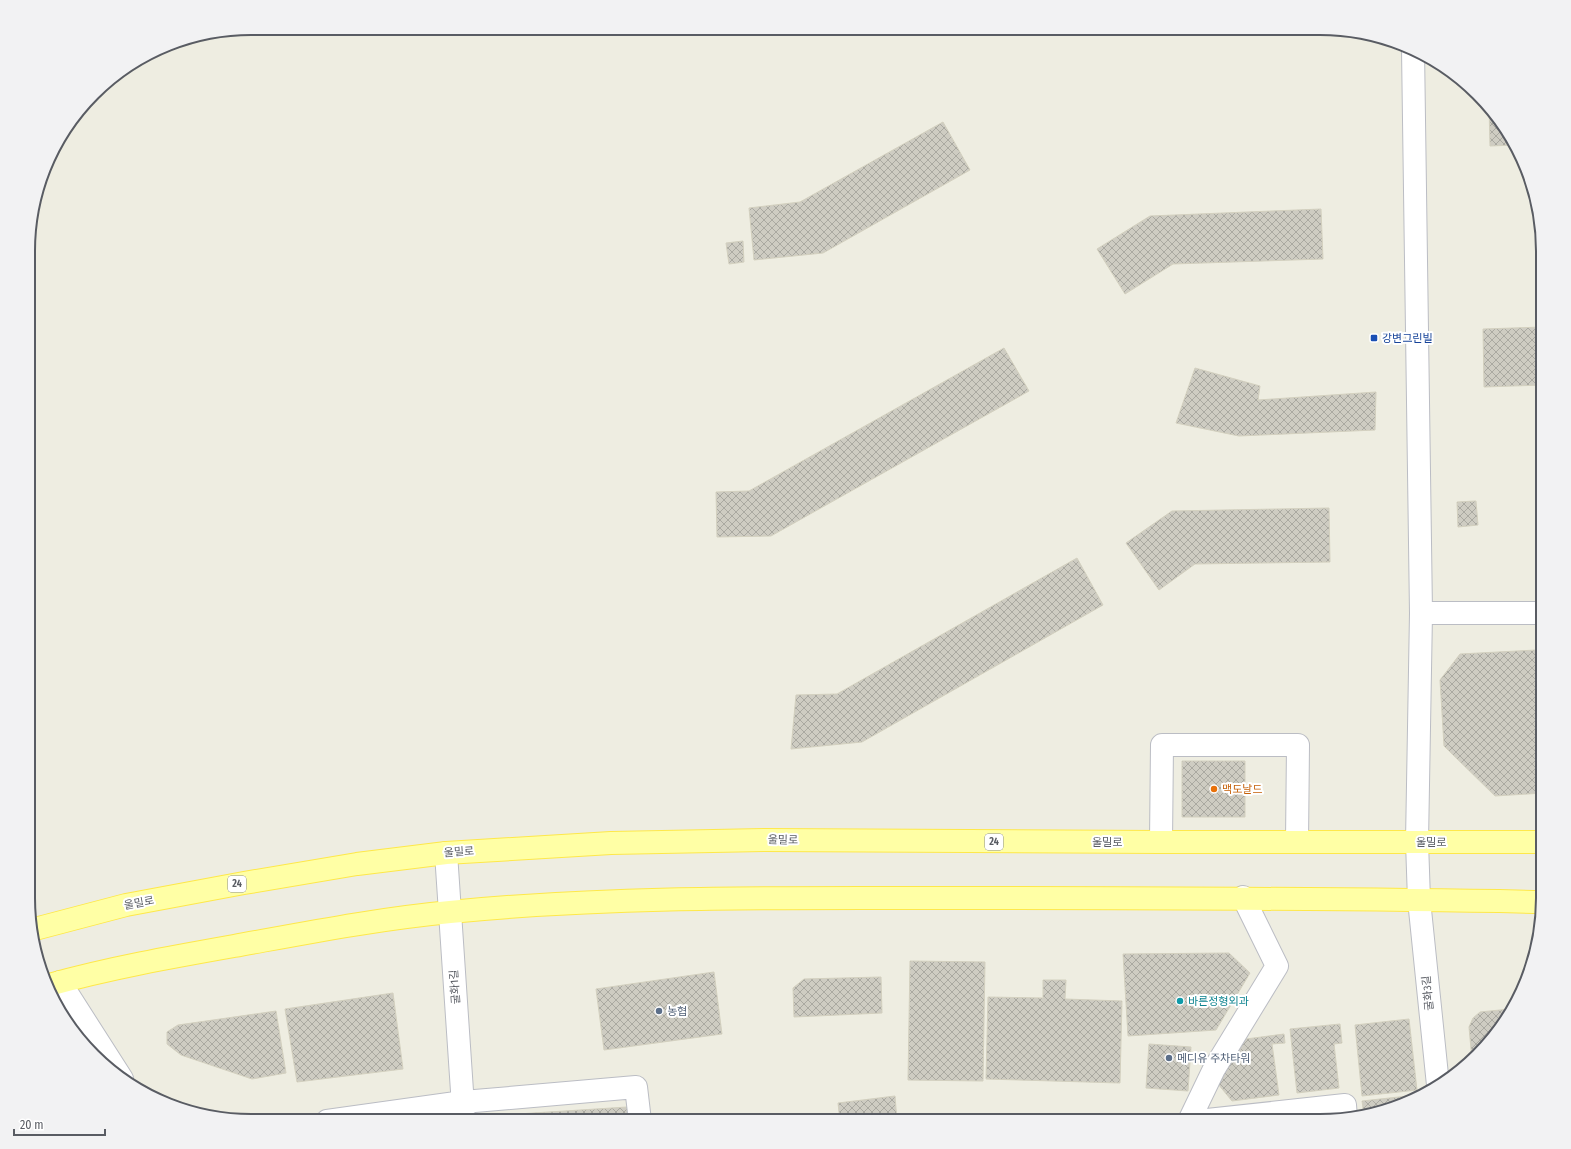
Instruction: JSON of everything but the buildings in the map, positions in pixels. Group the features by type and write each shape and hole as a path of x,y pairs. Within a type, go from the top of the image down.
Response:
{"main road":[{"name":"울밀로","path":"37,928 126,905 357,864 446,853 611,843 765,840 1536,842"},
{"path":"55,984 155,960 358,923 450,912 550,904 670,899 1243,898 1536,902"}],"street":[{"name":"굴화3길","path":"1413,56 1421,613 1417,842 1419,900 1437,1080"},
{"path":"1421,613 1536,613"},
{"path":"1161,842 1162,745 1298,745 1297,842"},
{"name":"굴화1길","path":"446,853 463,1111"},
{"path":"1192,1114 1214,1069 1276,966 1243,898"},
{"path":"55,984 108,1059"},
{"path":"422,1114 463,1111 636,1087 639,1114"},
{"path":"1262,1114 1345,1105 1346,1112"}],"place":[{"name":"강변그린빌","path":"1374,338"},
{"name":"맥도날드","path":"1214,789"},
{"name":"바른정형외과","path":"1180,1001"},
{"name":"농협","path":"659,1011"},
{"name":"메디유 주차타워","path":"1169,1058"}]}
